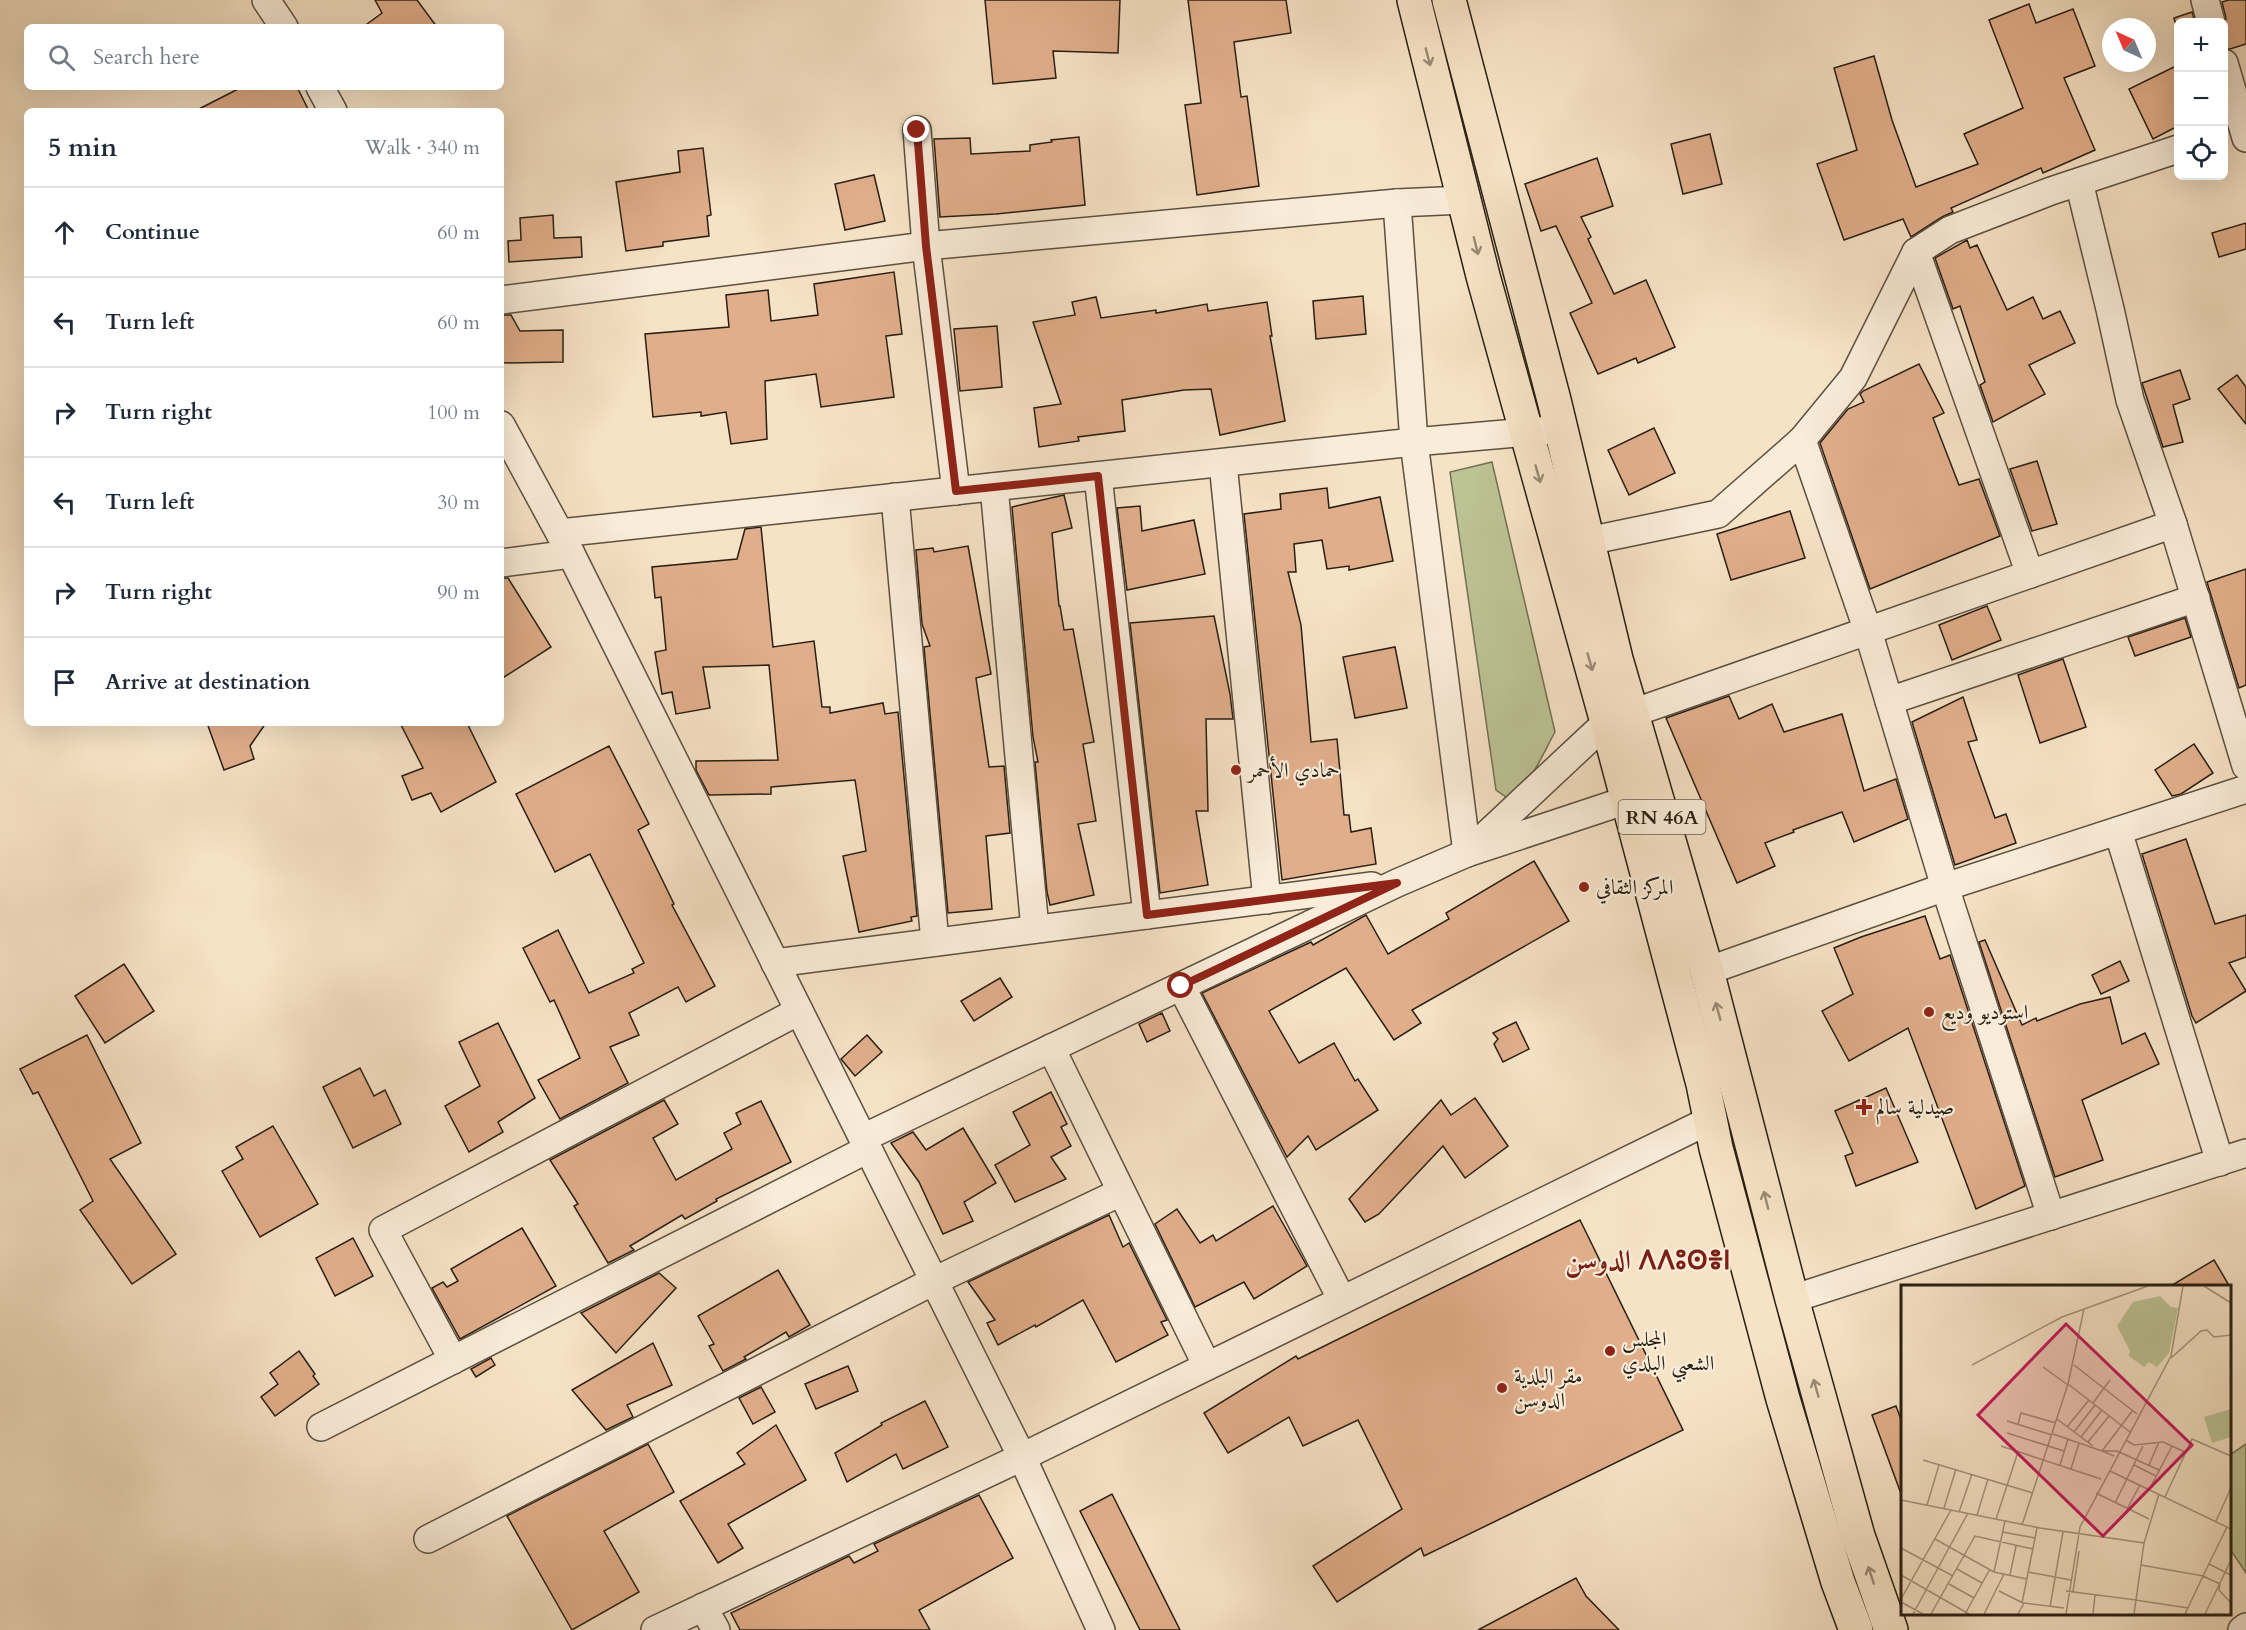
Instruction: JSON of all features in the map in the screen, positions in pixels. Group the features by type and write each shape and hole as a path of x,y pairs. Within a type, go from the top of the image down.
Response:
{"main road":[{"name":"RN 46A","path":"1414,0 1526,433 1619,717 1707,971 1791,1299 1858,1536 1891,1630"},
{"name":"RN 46A","path":"1449,0 1562,429 1616,659 1626,800 1703,1084 1710,1120 1783,1399 1838,1582 1856,1630"}],"street":[{"path":"267,0 282,24"},
{"path":"2205,0 2210,18"},
{"path":"2225,72 2237,134"},
{"path":"322,90 331,108"},
{"path":"917,130 926,246 956,491"},
{"path":"1588,541 1718,514 1802,440 1853,378 1917,252 1950,230 2051,191 2174,151"},
{"path":"2079,182 2130,400 2173,524 2246,766"},
{"path":"504,300 926,246 1397,203 1464,200"},
{"path":"1397,203 1414,442 1467,854"},
{"path":"1917,252 2030,574"},
{"path":"504,562 565,544 895,497 1414,442 1562,429"},
{"path":"504,431 565,544 1022,1457 1101,1630"},
{"path":"1802,440 1868,631 1945,887 2051,1216"},
{"path":"1223,463 1267,900"},
{"path":"1098,476 1147,915"},
{"path":"994,487 1035,929"},
{"path":"895,497 934,942"},
{"path":"1467,854 1619,717 2173,524"},
{"path":"1889,701 2196,598"},
{"path":"1707,971 1945,887 2246,789"},
{"path":"321,1427 1051,1048 1397,883 1467,854 1626,800"},
{"path":"2118,831 2220,1162"},
{"path":"775,963 1397,883"},
{"path":"1181,986 1342,1300"},
{"path":"453,1360 383,1230 799,1011"},
{"path":"1051,1048 1207,1366"},
{"path":"655,1630 710,1618 1022,1457 1710,1120"},
{"path":"1791,1299 2246,1153"},
{"path":"428,1539 934,1281 1121,1192"},
{"path":"2242,1630 2246,1627"}],"green space":[{"path":"1492,462 1555,732 1530,777 1515,792 1506,797 1496,790 1450,472"},
{"path":"2246,1444 2246,1573 2231,1550 2231,1454"}],"building":[{"path":"375,0 417,0 435,24 367,24 382,13"},
{"path":"985,0 1120,0 1118,53 1053,51 1056,78 993,84"},
{"path":"1188,0 1286,0 1291,33 1234,42 1241,97 1247,96 1259,186 1197,195 1185,105 1201,103"},
{"path":"2246,0 2246,44 2228,49 2228,18 2226,18 2222,2"},
{"path":"2029,4 2036,23 2073,9 2095,66 2064,78 2095,150 2043,173 2041,168 1951,208 1953,212 1911,237 1903,219 1844,240 1817,164 1857,150 1834,68 1874,56 1892,120 1916,187 1978,164 1964,134 2023,108 1989,20"},
{"path":"2192,12 2194,18 2174,18"},
{"path":"2174,67 2174,128 2153,139 2129,89"},
{"path":"236,90 298,90 308,108 201,108"},
{"path":"1710,134 1722,184 1683,194 1671,144"},
{"path":"1079,137 1085,205 940,217 934,139 970,138 971,154 1030,151 1030,145"},
{"path":"703,148 711,215 707,216 709,236 663,242 663,246 626,251 616,182 680,172 678,151"},
{"path":"1597,158 1613,206 1581,217 1591,237 1588,239 1614,294 1646,280 1675,347 1638,363 1636,358 1598,374 1570,313 1592,303 1556,226 1541,231 1525,184"},
{"path":"874,175 885,221 845,230 835,184"},
{"path":"553,215 554,238 581,237 582,257 509,262 508,241 521,240 520,218"},
{"path":"2246,223 2246,249 2219,257 2212,233"},
{"path":"1967,240 1970,248 1977,245 2007,310 2033,297 2043,319 2060,311 2075,343 2029,365 2045,394 1993,422 1980,385 1985,382 1960,306 1953,309 1935,258"},
{"path":"894,272 902,334 886,336 894,397 821,407 816,374 765,381 767,439 731,444 726,412 701,416 701,412 653,417 645,334 729,327 726,295 768,290 771,321 818,315 814,284"},
{"path":"1363,296 1366,334 1316,339 1313,301"},
{"path":"1096,297 1101,318 1156,310 1156,313 1207,304 1208,311 1267,302 1272,336 1270,336 1285,421 1220,435 1211,389 1184,390 1122,400 1125,431 1078,437 1079,441 1039,447 1034,408 1061,404 1033,322 1075,315 1072,302"},
{"path":"504,315 511,315 520,331 563,330 563,362 504,363"},
{"path":"997,326 1002,387 960,391 954,329"},
{"path":"1919,364 1944,413 1933,418 1959,485 1979,479 2000,536 1870,589 1820,443 1848,409 1864,402 1860,394 1863,391"},
{"path":"2180,370 2190,399 2173,405 2183,442 2163,447 2142,383"},
{"path":"2237,375 2246,387 2246,424 2218,389"},
{"path":"1654,428 1675,473 1629,495 1608,450"},
{"path":"2037,461 2057,524 2032,531 2010,469"},
{"path":"1327,488 1329,508 1380,497 1393,561 1349,570 1349,566 1327,569 1322,540 1294,544 1296,572 1288,572 1301,625 1311,742 1337,739 1344,815 1349,815 1351,832 1371,828 1376,864 1282,880 1244,514 1281,509 1280,494"},
{"path":"1064,495 1072,528 1052,533 1059,606 1064,630 1073,629 1094,742 1083,744 1096,821 1078,824 1094,895 1050,905 1012,507"},
{"path":"1140,506 1142,531 1194,520 1205,574 1127,590 1117,508"},
{"path":"1790,511 1805,558 1731,580 1717,534"},
{"path":"761,527 773,647 814,641 822,707 830,707 830,713 883,703 885,714 898,712 917,916 911,917 912,921 859,932 843,856 866,851 855,780 771,787 771,794 709,795 696,770 696,761 778,760 769,665 703,667 710,708 676,714 672,692 662,694 655,652 666,650 661,597 655,598 652,567 737,559 745,529"},
{"path":"968,546 991,674 976,678 989,767 1004,766 1010,833 986,836 992,909 948,913 924,647 930,646 922,624 916,550 933,548 934,552"},
{"path":"2246,569 2246,685 2239,688 2207,582"},
{"path":"504,578 508,578 551,647 504,677"},
{"path":"1987,606 2001,640 1952,660 1939,625"},
{"path":"1214,616 1233,719 1206,719 1208,811 1196,811 1208,885 1160,893 1130,623"},
{"path":"2185,618 2191,637 2135,656 2128,637"},
{"path":"1395,647 1407,708 1355,718 1343,657"},
{"path":"2063,659 2086,727 2040,743 2018,675"},
{"path":"1729,696 1739,719 1772,704 1784,732 1842,714 1864,791 1896,779 1908,819 1854,842 1842,812 1793,830 1794,832 1765,843 1775,866 1737,883 1666,718"},
{"path":"1963,697 1977,740 1968,742 1995,818 2006,814 2016,843 1955,865 1912,722"},
{"path":"208,726 264,726 250,746 254,759 224,770"},
{"path":"402,726 468,726 496,782 441,812 431,793 412,800 402,776 423,768"},
{"path":"2194,744 2213,773 2181,794 2172,796 2155,770"},
{"path":"609,746 649,824 638,830 674,904 672,905 715,986 686,1002 678,987 629,1013 639,1035 610,1047 628,1083 560,1119 538,1080 580,1058 554,1000 550,1002 523,948 558,930 589,993 634,973 632,969 644,963 590,854 555,872 516,794"},
{"path":"2186,839 2215,924 2246,915 2246,957 2229,963 2246,991 2196,1023 2142,854"},
{"path":"1534,861 1569,921 1412,1010 1421,1023 1394,1040 1346,968 1269,1011 1299,1063 1334,1043 1355,1081 1358,1079 1378,1110 1316,1150 1308,1136 1287,1157 1202,993 1311,942 1313,945 1366,915 1388,954 1449,919 1446,913"},
{"path":"1925,916 1940,959 1950,955 2025,1186 1976,1209 1908,1028 1849,1061 1822,1011 1853,994 1834,948"},
{"path":"1985,940 2022,1025 2036,1018 2037,1021 2080,1004 2110,997 2122,1044 2145,1033 2159,1064 2082,1100 2103,1160 2055,1177 1979,942"},
{"path":"2120,961 2129,981 2101,994 2092,975"},
{"path":"124,964 154,1011 105,1043 75,996"},
{"path":"1000,978 1012,997 974,1021 961,1001"},
{"path":"1162,1013 1170,1031 1147,1042 1139,1024"},
{"path":"1516,1022 1529,1049 1503,1062 1494,1044 1498,1039 1493,1033"},
{"path":"498,1023 535,1098 498,1122 503,1132 469,1152 445,1106 480,1086 459,1042"},
{"path":"87,1035 141,1143 110,1159 176,1254 132,1284 80,1210 93,1201 38,1092 33,1094 20,1069"},
{"path":"867,1035 882,1052 855,1076 841,1059"},
{"path":"360,1068 374,1096 385,1090 401,1124 353,1148 323,1087"},
{"path":"1886,1088 1918,1162 1856,1186 1845,1156 1853,1153 1835,1111"},
{"path":"1051,1092 1067,1124 1061,1127 1071,1146 1051,1157 1066,1179 1015,1202 995,1165 1030,1145 1013,1112"},
{"path":"1475,1098 1508,1146 1465,1178 1443,1146 1379,1214 1365,1222 1349,1199 1441,1100 1451,1115"},
{"path":"664,1100 678,1124 653,1138 676,1180 732,1149 724,1133 741,1124 736,1113 761,1101 791,1162 716,1199 717,1201 685,1219 682,1215 630,1246 634,1250 608,1263 574,1206 578,1204 550,1160"},
{"path":"273,1126 318,1204 260,1237 222,1171 243,1159 236,1147"},
{"path":"963,1128 996,1183 964,1202 973,1221 943,1234 919,1182 891,1143 913,1132 926,1150"},
{"path":"1273,1206 1307,1266 1254,1299 1244,1282 1195,1307 1155,1224 1177,1209 1200,1243 1213,1235 1216,1241"},
{"path":"1109,1215 1123,1247 1129,1243 1167,1320 1161,1322 1168,1335 1116,1362 1083,1300 1036,1327 1035,1325 998,1345 987,1323 995,1320 968,1282"},
{"name":"مقر البلدية الدوسن","path":"1580,1220 1683,1430 1424,1556 1421,1548 1337,1602 1313,1566 1402,1509 1358,1420 1303,1446 1289,1417 1228,1453 1204,1413 1296,1356 1298,1359"},
{"path":"522,1228 556,1286 460,1339 432,1288 443,1282 447,1287 458,1281 451,1269"},
{"path":"353,1238 373,1276 335,1296 316,1258"},
{"path":"2214,1260 2229,1285 2172,1285"},
{"path":"778,1270 810,1325 789,1337 786,1332 744,1357 746,1359 723,1371 709,1346 714,1344 698,1316"},
{"path":"659,1273 676,1288 616,1353 581,1313"},
{"path":"653,1343 672,1385 627,1405 633,1417 606,1430 572,1390"},
{"path":"299,1351 319,1384 275,1416 261,1397 278,1384 270,1373"},
{"path":"491,1358 495,1365 476,1377 471,1369"},
{"path":"848,1366 858,1391 816,1409 805,1384"},
{"path":"761,1387 775,1412 753,1424 739,1398"},
{"path":"925,1401 948,1447 903,1469 896,1454 847,1482 835,1453 882,1425 881,1423"},
{"path":"1896,1406 1901,1419 1901,1491 1900,1491 1872,1415"},
{"path":"776,1425 806,1480 728,1524 743,1548 718,1563 680,1501 745,1464 737,1453"},
{"path":"648,1444 674,1492 604,1531 639,1592 572,1630 507,1516"},
{"path":"1112,1494 1180,1630 1140,1630 1080,1511"},
{"path":"979,1495 1013,1558 919,1610 930,1630 740,1630 731,1613 849,1556 854,1563 878,1551 874,1544"},
{"path":"1576,1578 1586,1596 1619,1630 1478,1630"}],"place":[{"name":"حمادي الأحمر","path":"1236,770"},
{"name":"المركز الثقافي","path":"1584,887"},
{"name":"استوديو وديع","path":"1929,1012"},
{"name":"صيدلية سالم","path":"1864,1107"},
{"name":"المجلس الشعبي البلدي","path":"1610,1351"},
{"name":"مقر البلدية الدوسن","path":"1502,1388"}],"district":[{"name":"الدوسن ⴷⴷⵓⵙⴻⵏ","path":"1648,1260"}],"route":[{"path":"917,130 926,246 956,491 1098,476 1147,915 1397,883 1181,986"}]}
